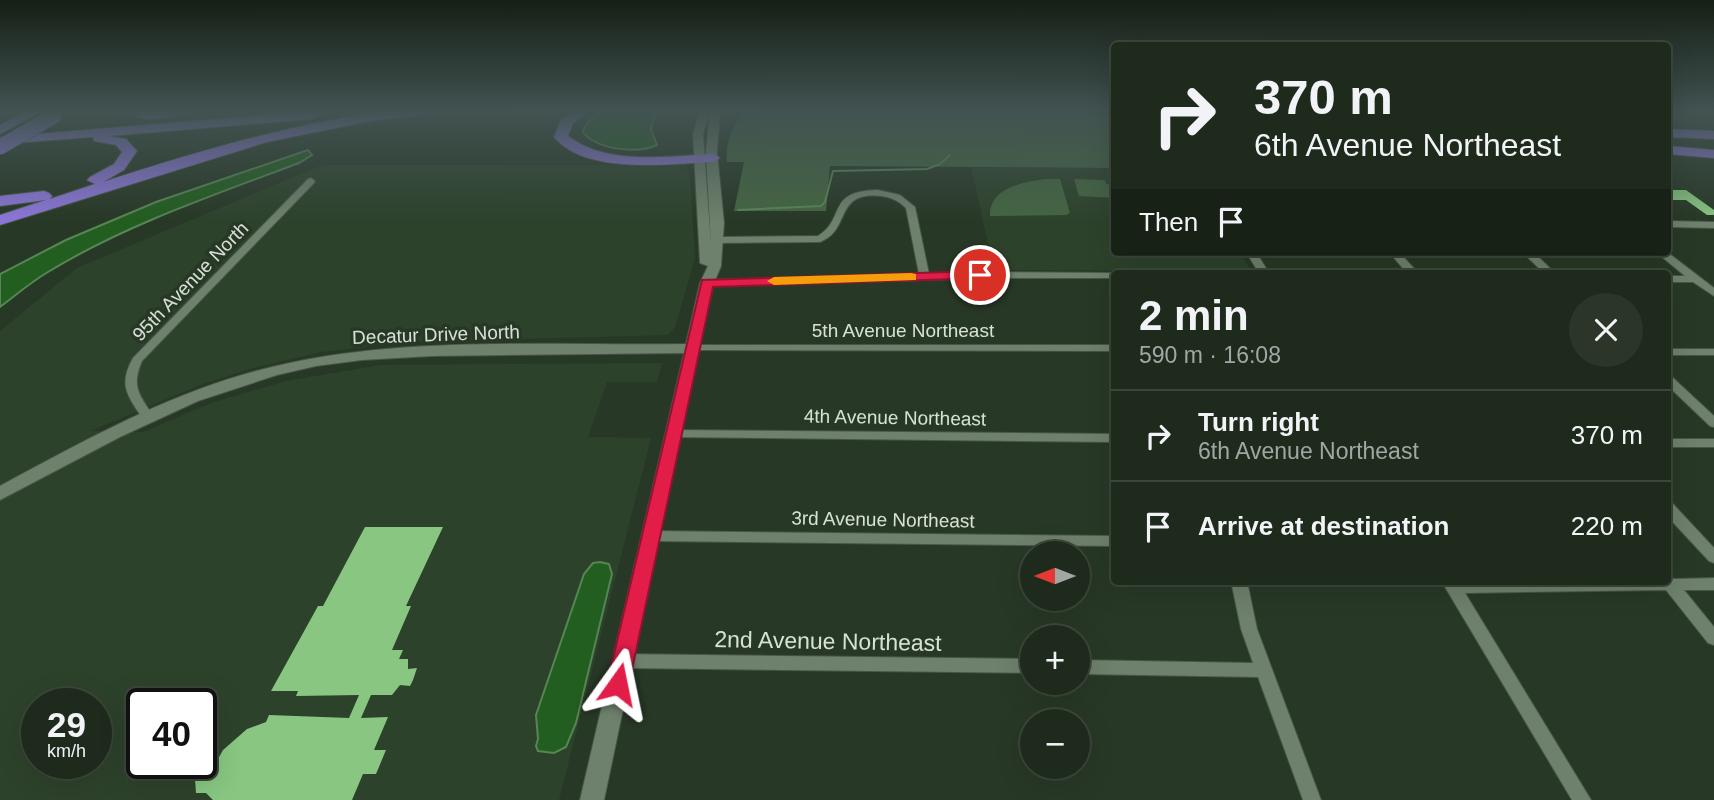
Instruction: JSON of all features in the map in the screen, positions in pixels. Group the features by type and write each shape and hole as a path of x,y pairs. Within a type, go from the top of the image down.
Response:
{"highway":[{"path":"0,201 45,195 82,185 119,167 130,151 127,147"},
{"path":"0,220 231,147"},
{"path":"575,147 613,158 706,158"},
{"path":"1671,150 1714,154"}],"street":[{"path":"592,800 692,348 707,283 713,275 718,240 702,147"},
{"path":"707,283 704,277 708,147"},
{"name":"95th Avenue North","path":"147,416 131,393 128,378 137,360 311,181"},
{"path":"718,240 820,239 832,231 843,205 851,198 865,194 890,195 904,200 910,207 925,277"},
{"path":"1671,224 1714,225"},
{"path":"1398,256 1410,270"},
{"path":"1531,256 1547,270"},
{"path":"1666,256 1714,293"},
{"path":"707,283 1111,275"},
{"path":"1671,279 1696,279"},
{"name":"Decatur Drive North","path":"0,494 85,446 147,416 193,397 271,372 346,357 421,351 692,348"},
{"name":"5th Avenue Northeast","path":"692,348 1111,348"},
{"path":"1671,352 1714,352"},
{"path":"1671,383 1714,423"},
{"name":"4th Avenue Northeast","path":"674,434 1111,438"},
{"path":"1671,443 1714,443"},
{"path":"1671,511 1714,557"},
{"name":"3rd Avenue Northeast","path":"651,536 1111,541"},
{"path":"1671,583 1714,584"},
{"path":"1240,585 1242,603 1264,670 1312,800"},
{"path":"1452,585 1582,800"},
{"path":"1671,585 1714,638"},
{"name":"2nd Avenue Northeast","path":"623,661 1020,666"},
{"path":"1090,667 1264,670"}],"shaded area":[{"path":"612,147 651,147 628,150"},
{"path":"727,147 1111,147 1111,168 830,166 826,211 734,211 744,162 727,162"},
{"path":"308,150 312,155 299,163 170,212 77,255 42,276 0,307 0,274 66,240 156,202"},
{"path":"322,165 686,165 690,177 695,258 675,327 668,335 408,342 321,352 253,368 200,385 91,431 143,432 211,403 286,381 381,365 662,363 657,382 607,382 588,437 651,438 559,800 0,800 0,331 77,268"},
{"path":"971,167 1111,168 1111,256 1242,256 1250,270 1111,270 994,270"},
{"path":"1060,179 1070,213 990,216 991,206 1001,193 1027,182"},
{"path":"1074,179 1105,180 1106,184 1111,184 1111,198 1079,196"},
{"path":"593,563 609,564 612,574 576,723 566,747 554,753 538,751 536,715 584,574"}],"building":[{"path":"1671,190 1686,190 1714,210 1714,215 1707,215 1686,200 1671,200"},
{"path":"365,527 443,527 406,606 411,606 392,650 403,650 399,659 408,659 408,669 417,668 413,680 410,686 400,685 392,695 371,695 361,718 388,717 374,750 386,750 376,774 363,774 352,800 213,800 206,793 196,793 195,779 217,779 217,761 223,750 247,729 266,722 269,715 349,718 359,695 296,696 298,691 271,691 318,606 323,606"}],"waterway":[{"path":"738,210 821,206 825,202 833,171 927,169 940,164 950,155"}],"slow traffic":[{"path":"774,281 911,277"}],"route":[{"path":"618,684 707,283 980,275"}]}
